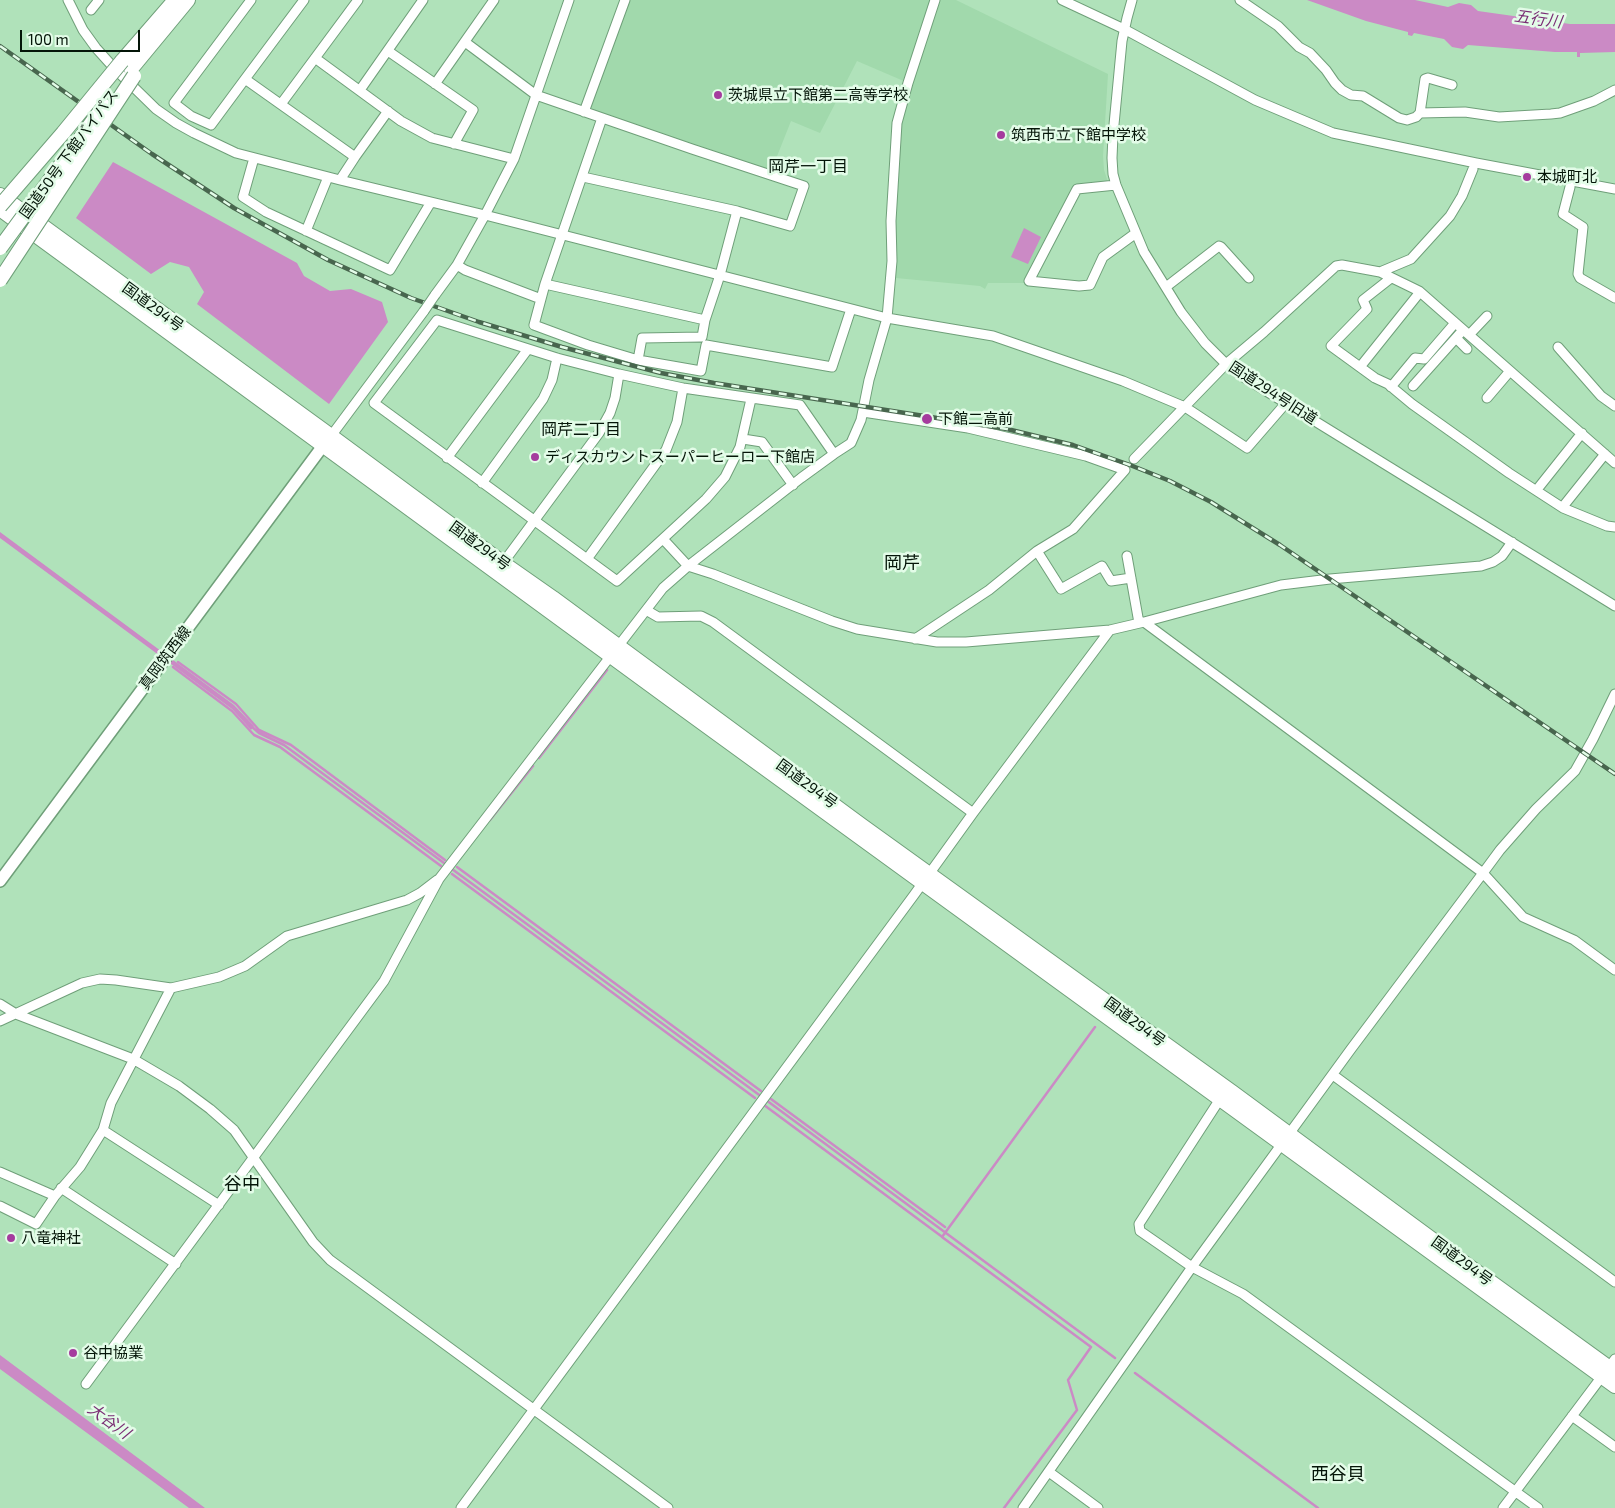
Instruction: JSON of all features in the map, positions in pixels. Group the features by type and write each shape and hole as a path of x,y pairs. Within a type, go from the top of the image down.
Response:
{"highway":[{"path":"0,280 132,66 181,1"},
{"path":"0,208 63,133 132,66 181,1"},
{"name":"国道50号 下館バイパス","path":"0,248 132,66"},
{"name":"国道294号","path":"0,195 327,441 503,563 616,652"},
{"name":"国道294号","path":"0,208 327,441 1286,1139 1610,1369 1615,1386"},
{"name":"国道294号","path":"926,878 1220,1099 1286,1139"}],"main road":[{"name":"真岡筑西線","path":"0,881 327,441"}],"street":[{"path":"68,0 96,48 156,109 194,133 236,153 887,318 993,336 1123,381 1185,407 1247,448 1286,403"},
{"path":"91,10 100,0"},
{"path":"250,0 174,103 191,116 210,125 304,0"},
{"path":"281,104 358,0"},
{"path":"360,90 423,0"},
{"path":"435,84 494,0"},
{"path":"327,441 457,265 485,215 514,159 569,0"},
{"path":"584,112 625,0"},
{"path":"86,1384 384,981 439,879 616,652 663,588 688,566 793,485 851,443 863,412 887,318 892,261 891,221 897,123 935,0"},
{"path":"1062,0 1124,29 1255,100 1333,134 1615,189"},
{"name":"国道294号旧道","path":"1132,0 1124,29 1112,158 1116,185 1144,252 1181,312 1205,343 1226,364 1245,378 1615,606"},
{"path":"1240,0 1278,26 1299,47 1310,54 1342,90 1351,95 1363,96 1399,118 1407,120 1416,117 1420,113 1425,79 1428,78 1452,84"},
{"path":"465,42 536,96 692,150 804,186 790,226 737,211 583,177"},
{"path":"388,51 473,110 454,144"},
{"path":"315,58 401,122 432,138 514,159"},
{"path":"246,79 354,157"},
{"path":"1420,113 1464,112 1499,118 1560,113 1594,101 1615,90"},
{"path":"340,180 354,157 388,111"},
{"path":"602,118 545,284 534,325 588,345 638,360 701,371 706,320 737,211"},
{"path":"254,158 243,197 266,212 390,270 431,202"},
{"path":"1380,272 1411,258 1424,244 1454,209 1462,196 1473,169"},
{"path":"306,230 328,177"},
{"path":"1116,185 1077,189 1030,281 1090,286 1103,257 1136,233"},
{"path":"1570,187 1563,214 1583,227 1578,274 1580,278 1615,298"},
{"path":"1166,287 1219,246 1249,278"},
{"path":"457,265 465,270 541,299"},
{"path":"1134,459 1226,364 1336,266 1342,265 1380,272 1420,292 1615,463"},
{"path":"1391,278 1363,300 1367,309 1331,346 1375,378 1391,387 1509,474 1563,508 1615,528"},
{"path":"545,284 706,320"},
{"path":"1360,367 1420,292"},
{"path":"638,360 642,338 704,341 832,367 851,309"},
{"path":"1413,386 1456,338 1487,316"},
{"path":"367,412 437,320 557,358 619,374 683,388 800,405 834,454"},
{"path":"1391,387 1414,358 1424,358 1456,323"},
{"path":"1456,338 1467,348"},
{"path":"1558,347 1601,396 1615,406"},
{"path":"447,458 528,349"},
{"path":"482,483 543,400 552,380 557,358"},
{"path":"1486,398 1510,371"},
{"path":"503,563 602,428 615,398 619,374"},
{"path":"587,559 666,450 677,422 683,388"},
{"path":"374,403 617,580 716,489 725,477 743,439 751,399"},
{"path":"863,412 977,430 1086,456 1125,470 1073,529 1037,551 989,590 915,639"},
{"path":"1539,488 1582,433"},
{"path":"743,439 762,442 793,485"},
{"path":"1564,504 1604,454"},
{"path":"663,539 688,566 832,621 857,630 937,642 966,642 1110,630 1281,585 1481,566 1493,562 1502,556 1512,542"},
{"path":"1037,551 1061,589 1102,566 1111,582 1131,578"},
{"path":"1127,556 1141,623 1483,873 1523,917 1574,940 1615,970"},
{"path":"646,610 658,618 701,616 713,622 973,813"},
{"path":"461,1508 1110,630"},
{"path":"1022,1508 1192,1268 1333,1074 1500,850 1536,809 1575,770 1615,694"},
{"path":"0,1021 82,983 100,979 171,988 219,977 246,966 286,936 407,900 420,894 439,879"},
{"path":"0,1206 36,1224 58,1192 80,1167 103,1130 111,1103 171,988"},
{"path":"0,1004 16,1014 133,1059 179,1086 234,1130 313,1242 330,1260 668,1508"},
{"path":"1333,1074 1615,1282"},
{"path":"1220,1099 1139,1224 1140,1231 1192,1268 1243,1294 1258,1304 1538,1508"},
{"path":"103,1130 219,1205"},
{"path":"0,1172 58,1192 176,1264"},
{"path":"1503,1508 1610,1369"},
{"path":"1572,1416 1615,1447"},
{"path":"1049,1472 1098,1508"}],"shaded area":[{"name":"茨城県立下館第二高等学校","path":"629,0 932,0 906,82 857,61 820,133 791,121 768,179 594,112 591,107"},
{"name":"筑西市立下館中学校","path":"939,0 956,0 1108,74 1103,156 1104,170 1108,182 1077,185 1024,283 988,283 985,289 980,286 896,278 893,281 900,124 910,87"},
{"path":"1307,0 1415,0 1448,7 1459,3 1471,5 1478,11 1570,24 1615,24 1615,52 1580,53 1580,57 1577,57 1577,52 1468,45 1463,49 1452,47 1444,39 1414,33 1412,36 1408,35 1408,32 1366,21"},
{"path":"113,162 297,263 304,276 330,291 351,289 382,302 388,322 329,404 197,304 204,292 189,267 170,262 151,274 76,218"},
{"path":"1024,228 1041,237 1028,264 1011,257"},
{"path":"0,532 234,705 254,726 251,730 232,709 0,538"},
{"path":"0,1355 205,1508 189,1508 0,1369"}],"waterway":[{"path":"178,662 236,704 259,730 291,745 445,860"},
{"path":"173,667 232,711 254,735 280,747 441,866"},
{"path":"539,758 607,670"},
{"path":"251,726 259,733 284,745 444,863"},
{"path":"490,820 533,766"},
{"path":"453,867 452,869 762,1097"},
{"path":"457,867 761,1091"},
{"path":"452,874 755,1098"},
{"path":"1004,1508 1077,1410 1068,1380 1091,1347 942,1237 1095,1027"},
{"path":"771,1099 945,1227"},
{"path":"766,1100 1115,1358"},
{"path":"764,1105 941,1236"},
{"path":"1135,1373 1318,1508"}],"railway":[{"path":"0,46 152,154 234,208 328,260 411,298 479,322 562,347 661,373 1007,429 1073,445 1170,481 1211,502 1280,545 1615,774"}],"place":[{"name":"茨城県立下館第二高等学校","path":"718,95"},
{"name":"筑西市立下館中学校","path":"1001,135"},
{"name":"本城町北","path":"1527,177"},
{"name":"下館二高前","path":"927,419"},
{"name":"ディスカウントスーパーヒーロー下館店","path":"535,457"},
{"name":"八竜神社","path":"11,1238"},
{"name":"谷中協業","path":"73,1353"}],"district":[{"name":"岡芹一丁目","path":"808,167"},
{"name":"岡芹二丁目","path":"581,430"},
{"name":"岡芹","path":"902,563"},
{"name":"谷中","path":"242,1184"},
{"name":"西谷貝","path":"1338,1474"}],"water label":[{"name":"五行川","path":"1538,19"},
{"name":"大谷川","path":"109,1421"}]}
